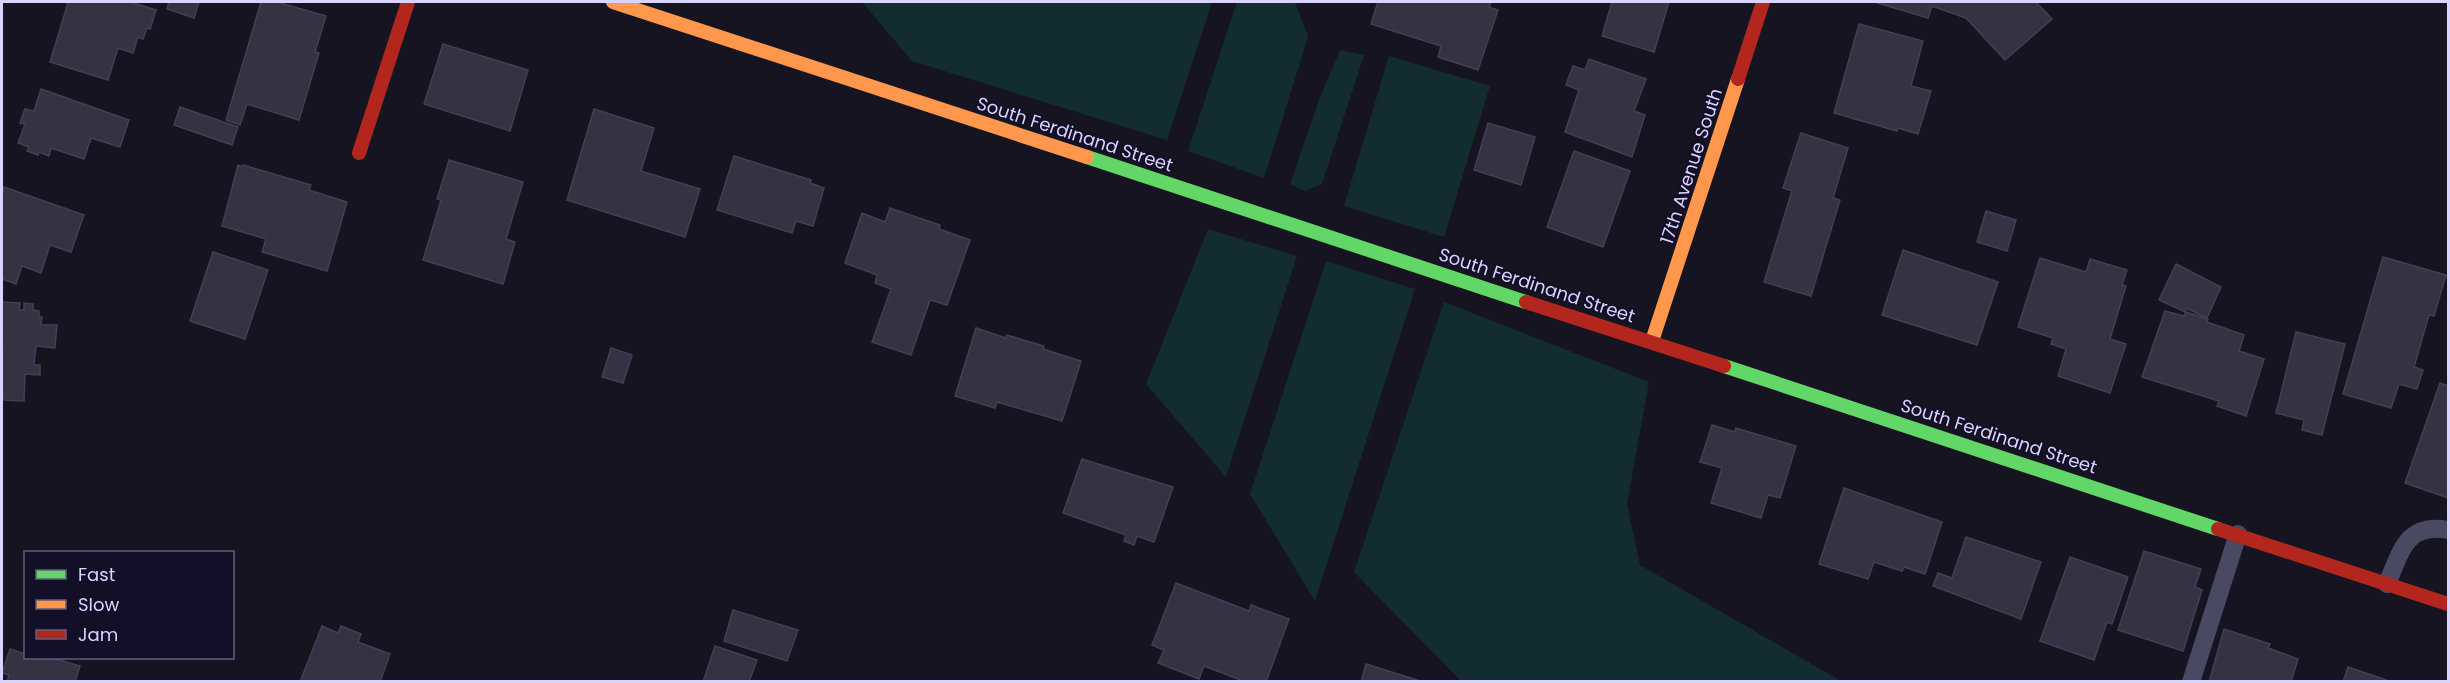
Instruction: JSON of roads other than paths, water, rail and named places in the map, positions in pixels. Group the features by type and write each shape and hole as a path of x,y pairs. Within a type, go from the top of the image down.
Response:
{"street":[{"path":"359,153 408,2"},
{"name":"South Ferdinand Street","path":"613,2 2448,604"},
{"name":"17th Avenue South","path":"1652,341 1763,2"}],"lane":[{"path":"2387,584 2405,542 2422,529 2435,527 2448,530"},
{"path":"2191,681 2238,534"}]}
